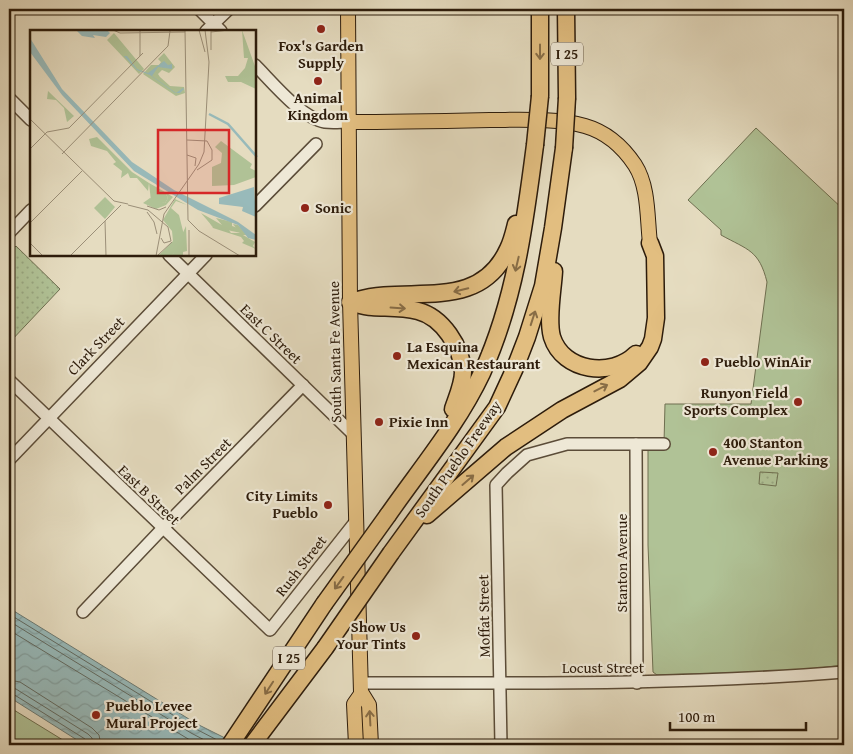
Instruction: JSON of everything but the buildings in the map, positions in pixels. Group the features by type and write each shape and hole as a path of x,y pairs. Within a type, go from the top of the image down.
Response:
{"highway":[{"name":"South Pueblo Freeway","path":"230,745 324,604 453,423 481,374 490,353 500,327 518,262 531,181 540,96 540,9"},
{"name":"South Pueblo Freeway","path":"252,745 325,648 404,534 497,407 515,368 543,286 561,177 567,98 566,9"},
{"path":"561,177 550,325 556,346 563,354 585,368 608,369 628,362 640,349 646,327 644,256 650,243"},
{"path":"350,302 368,297 393,294 453,292 472,287 480,282 496,268 508,250 531,181"},
{"path":"404,534 506,447 562,410 620,378 645,356 653,339 656,318 655,256 650,243"},
{"path":"350,302 371,307 400,307 420,311 440,323 452,337 460,353 463,372 460,390 453,408 404,493"}],"main road":[{"name":"South Santa Fe Avenue","path":"348,9 353,434 361,688 369,705 371,745"},
{"path":"349,122 523,120 568,123 594,129 619,146 636,166 645,188 650,243"},
{"name":"South Santa Fe Avenue","path":"356,745 354,704 361,688"}],"street":[{"path":"199,9 214,29 229,9"},
{"path":"256,66 297,106 312,117 326,122 349,122"},
{"path":"9,98 30,119"},
{"path":"256,205 316,144"},
{"path":"9,233 30,211"},
{"name":"East C Street","path":"170,256 353,434"},
{"name":"Clark Street","path":"9,460 205,256"},
{"name":"East B Street","path":"9,380 162,529 270,630"},
{"name":"Palm Street","path":"83,612 303,385"},
{"name":"Moffat Street","path":"501,745 496,485 527,455 567,444 636,444"},
{"path":"636,444 664,444"},
{"name":"Stanton Avenue","path":"636,444 638,683"},
{"name":"Rush Street","path":"270,630 356,521"},
{"name":"Locust Street","path":"361,688 500,683 638,683 779,677 844,672"}],"green space":[{"name":"Runyon Field Sports Complex","path":"756,128 844,210 844,665 794,671 657,675 653,672 648,545 648,444 664,443 665,404 751,404 767,282 764,271 756,257 745,248 721,235 721,230 688,200"},
{"path":"16,246 60,289 9,343 9,253"},
{"path":"760,472 778,473 776,486 759,484"},
{"path":"9,707 71,745 9,745"}],"water":[{"path":"9,608 197,724 239,745 85,745 9,697"}],"place":[{"name":"Fox's Garden Supply","path":"321,29"},
{"name":"Animal Kingdom","path":"318,81"},
{"name":"Sonic","path":"305,208"},
{"name":"La Esquina Mexican Restaurant","path":"397,356"},
{"name":"Pueblo WinAir","path":"705,362"},
{"name":"Runyon Field Sports Complex","path":"798,402"},
{"name":"Pixie Inn","path":"379,422"},
{"name":"400 Stanton Avenue Parking","path":"713,452"},
{"name":"City Limits Pueblo","path":"328,505"},
{"name":"Show Us Your Tints","path":"416,636"},
{"name":"Pueblo Levee Mural Project","path":"96,715"}]}
